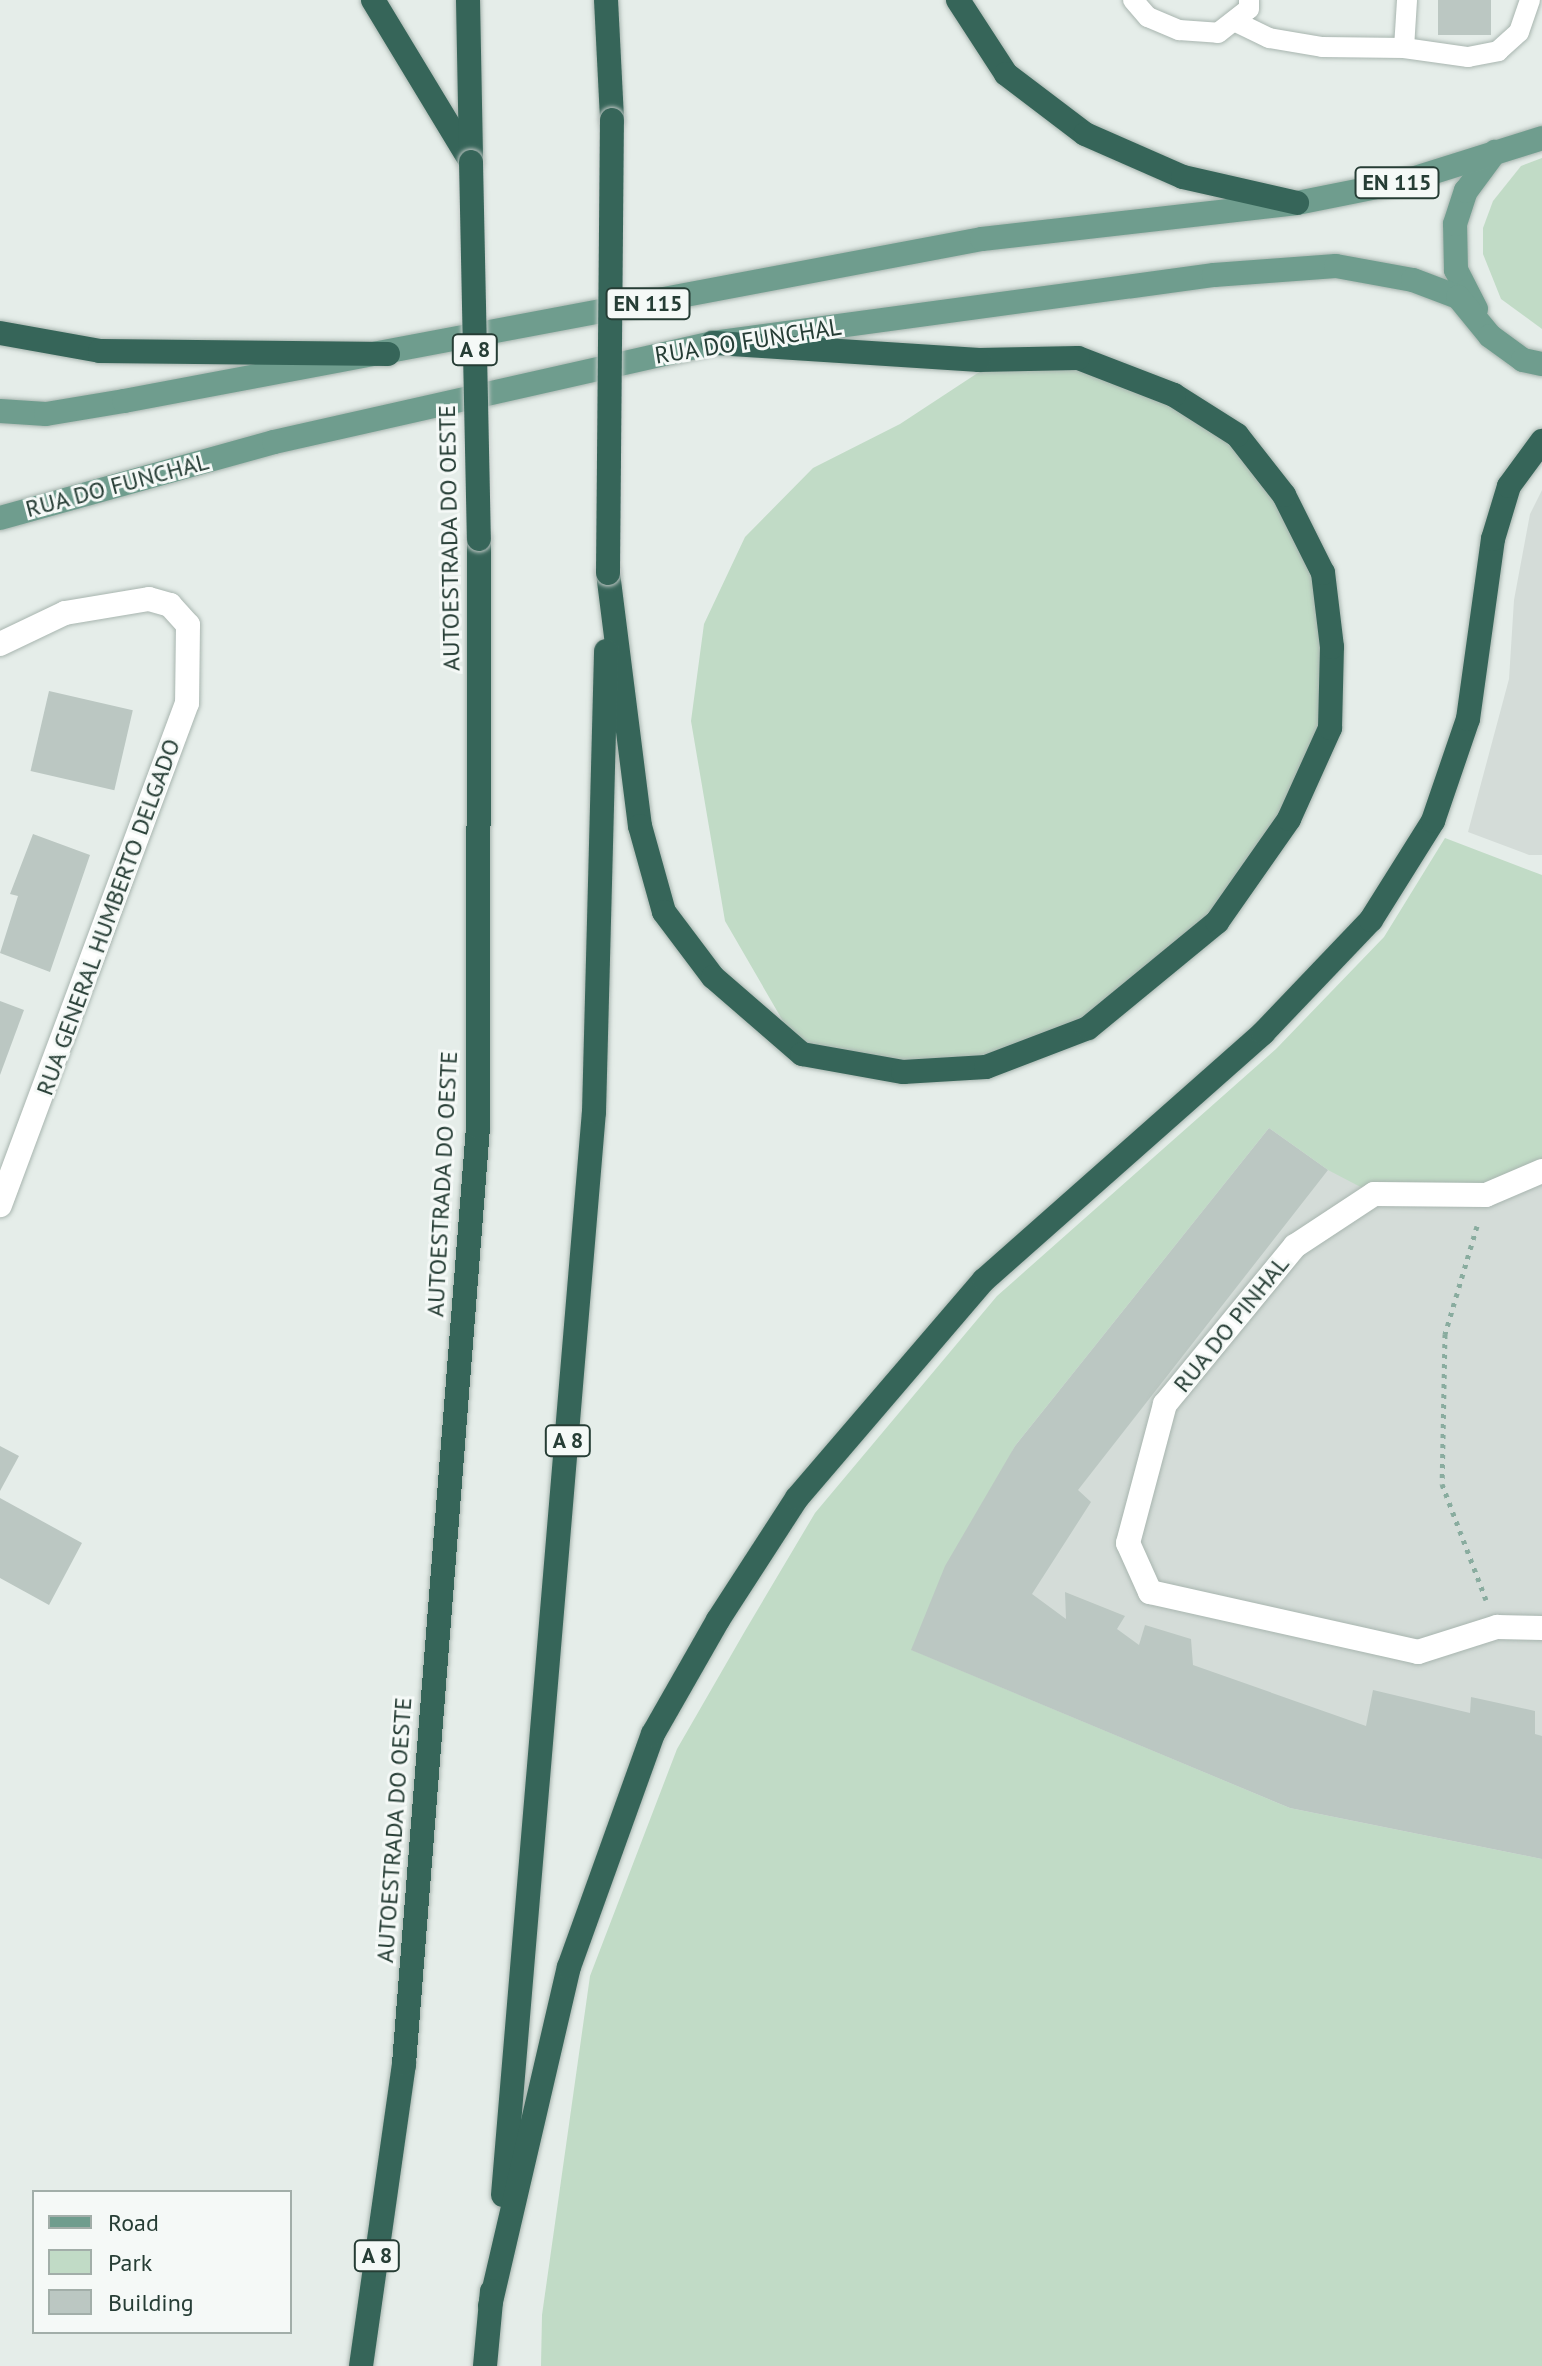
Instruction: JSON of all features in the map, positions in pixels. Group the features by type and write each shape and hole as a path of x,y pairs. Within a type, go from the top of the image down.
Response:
{"highway":[{"path":"373,0 471,162"},
{"name":"AUTOESTRADA DO OESTE","path":"361,2366 404,2064 478,1127 479,539 468,0"},
{"name":"A 8","path":"485,2366 517,2073 594,1112 608,573 612,120 606,0"},
{"path":"958,0 1006,74 1085,134 1183,177 1297,203"},
{"path":"0,333 100,351 388,354"},
{"path":"608,573 640,826 664,912 713,977 802,1054 903,1072 986,1067 1088,1028 1217,922 1289,819 1330,728 1332,647 1323,573 1284,495 1237,435 1174,395 1078,358 979,360 713,343"},
{"path":"490,2306 569,1967 653,1734 718,1620 797,1498 984,1280 1263,1033 1371,920 1433,821 1468,719 1493,539 1509,486 1542,441"}],"main road":[{"path":"1495,152 1542,138"},
{"name":"EN 115","path":"0,411 46,414 388,354 982,239 1297,203 1402,182 1495,152"},
{"name":"RUA DO FUNCHAL","path":"1490,336 1456,270 1455,224 1466,191 1495,152"},
{"name":"RUA DO FUNCHAL","path":"0,518 274,442 713,343 1214,275 1336,266 1413,280 1458,297 1490,336 1523,360 1542,364"}],"street":[{"name":"RUA GENERAL HUMBERTO DELGADO","path":"0,644 65,613 149,599 170,605 188,625 187,703 0,1205"},
{"name":"RUA DO PINHAL","path":"1542,1171 1486,1195 1374,1194 1295,1246 1165,1404 1128,1543 1150,1592 1418,1652 1497,1627 1542,1628"}],"lane":[{"path":"1133,0 1148,17 1179,30 1218,33 1249,9 1249,0"},
{"path":"1404,48 1407,0"},
{"path":"1234,21 1269,38 1322,47 1404,48 1468,57 1498,51 1519,32 1530,0"}],"path":[{"path":"1486,1195 1445,1334 1442,1484 1497,1627"}],"shaded area":[{"path":"1542,490 1542,855 1529,855 1468,832 1509,679 1514,600 1530,514"},
{"path":"1269,1128 1328,1170 1542,1171 1542,1859 1290,1808 911,1650 1015,1446"}],"green space":[{"path":"1542,158 1542,329 1501,299 1483,254 1483,228 1493,201 1521,166"},
{"path":"999,359 1109,370 1224,427 1293,513 1332,647 1311,769 1217,922 1127,996 1022,1053 903,1072 802,1054 725,921 691,721 704,624 745,537 813,468 900,424"},
{"path":"1445,838 1542,875 1542,1171 1486,1195 1374,1194 1328,1170 1269,1128 1015,1446 912,1650 1290,1808 1542,1859 1542,2366 541,2366 542,2315 590,1976 677,1749 745,1631 815,1513 997,1296 1276,1049 1384,937"}],"building":[{"path":"1438,0 1491,0 1491,35 1438,35"},
{"path":"49,691 133,710 114,790 31,771"},
{"path":"33,834 90,855 50,972 0,953 18,896 10,894"},
{"path":"0,1001 24,1010 0,1075"},
{"path":"1269,1128 1328,1170 1078,1490 1091,1502 1032,1594 1066,1619 1065,1592 1125,1616 1117,1629 1139,1645 1145,1625 1191,1639 1193,1665 1366,1726 1373,1690 1470,1713 1471,1697 1535,1711 1535,1734 1542,1736 1542,1859 1290,1808 911,1650 945,1566 1015,1446"},
{"path":"0,1446 19,1456 0,1491"},
{"path":"0,1498 82,1543 49,1605 0,1578"}]}
